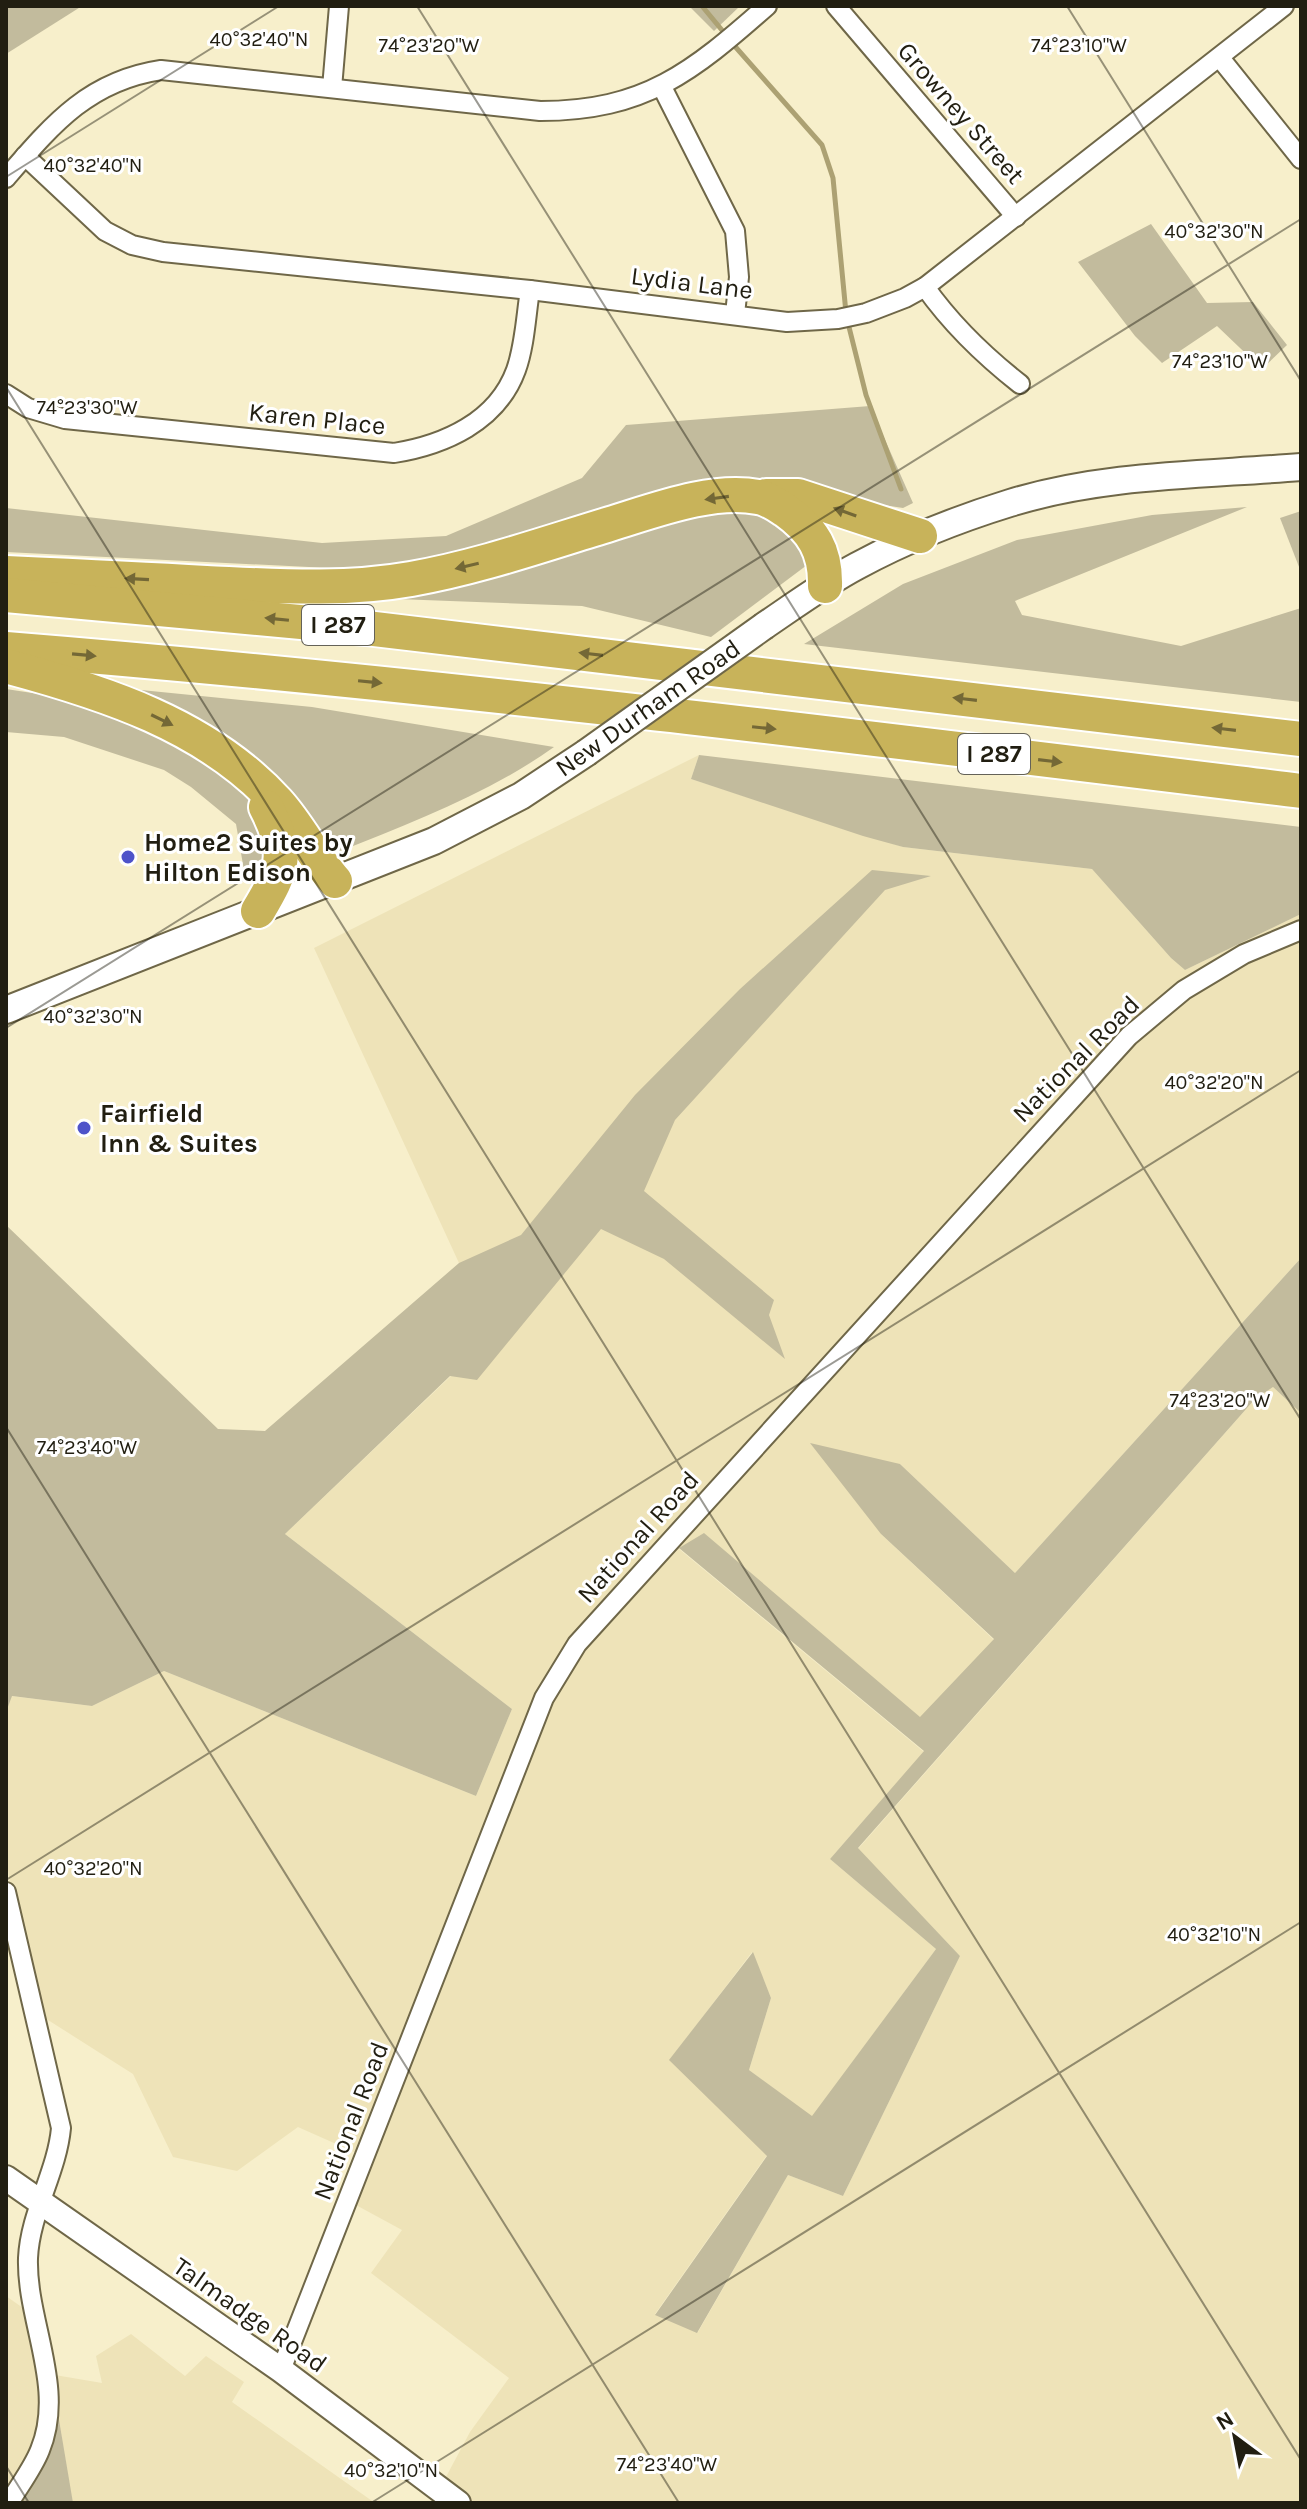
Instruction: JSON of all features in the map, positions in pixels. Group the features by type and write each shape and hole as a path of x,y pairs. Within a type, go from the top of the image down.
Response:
{"highway":[{"path":"6,573 283,587 348,587 411,579 473,565 672,505 726,495 798,496 920,536"},
{"path":"759,497 780,507 808,529 821,551 825,586"},
{"name":"I 287","path":"6,595 366,628 1301,739"},
{"name":"I 287","path":"6,649 319,676 1301,791"},
{"path":"6,666 133,706 187,732 251,779 276,802 335,881"},
{"path":"251,779 272,819 281,851 280,870 258,911"}],"main road":[{"name":"New Durham Road","path":"6,1010 335,881 471,824 521,796 586,753 825,586 855,567 920,536 1010,503 1088,486 1182,474 1301,467"}],"street":[{"path":"332,88 339,6"},
{"path":"6,178 55,125 96,91 122,78 142,73 161,70 540,111 565,111 627,99 662,87 706,57 767,6"},
{"name":"Growney Street","path":"836,6 1016,217"},
{"name":"Lydia Lane","path":"25,156 105,231 132,245 163,252 530,290 787,322 838,319 886,306 925,287 1284,6"},
{"path":"1220,58 1301,159"},
{"path":"662,87 735,231 739,277 735,314"},
{"path":"925,287 981,354 1020,384"},
{"name":"Karen Place","path":"6,394 28,408 65,419 394,453 424,448 458,435 482,419 499,399 516,370 530,290"},
{"name":"National Road","path":"281,2370 544,1698 577,1644 1129,1036 1184,990 1244,954 1301,930"},
{"path":"6,1892 59,2114 60,2138 28,2253 28,2280 48,2381 47,2416 40,2449 9,2503"},
{"name":"Talmadge Road","path":"6,2178 281,2370 458,2503"}],"shaded area":[{"path":"6,6 82,6 6,54"},
{"path":"689,6 740,6 714,31"},
{"path":"1151,224 1207,303 1253,302 1287,345 1262,369 1217,326 1162,363 1135,336 1078,262"},
{"path":"870,406 913,503 903,508 716,479 470,556 404,566 349,569 6,552 6,508 322,543 446,536 582,478 626,425"},
{"path":"702,506 762,508 797,536 811,562 711,637 582,606 397,599 397,590"},
{"path":"1247,507 1015,601 1022,615 1181,646 1301,608 1301,702 804,644 903,584 1017,540 1152,515"},
{"path":"1301,511 1301,572 1280,518"},
{"path":"6,689 52,696 131,721 193,753 248,794 265,837 262,871 246,882 236,824 191,787 164,770 64,737 6,732"},
{"path":"131,689 312,707 554,747 476,793 338,852 322,849 292,798 256,759"},
{"path":"699,755 691,779 903,847 1092,869 1185,970 1301,914 1301,1258 1015,1573 900,1464 881,1534 994,1640 920,1718 704,1534 679,1549 924,1752 830,1859 936,1949 812,2117 749,2070 771,1998 752,1952 670,2060 767,2155 655,2314 698,2332 788,2175 843,2196 960,1956 858,1849 1255,1399 1273,1387 1301,1413 1301,2503 432,2503 470,2432 509,2378 371,2273 402,2230 343,2198 361,2155 298,2127 237,2171 173,2157 133,2074 26,2006 6,1855 6,1712 11,1696 92,1706 164,1671 476,1796 512,1709 285,1534 451,1376 459,1263 314,948"},
{"path":"699,755 1301,827 1301,914 1185,970 1092,869 903,847 863,836 691,779"},
{"path":"872,870 931,876 885,890 675,1120 644,1191 774,1300 769,1315 785,1359 664,1259 601,1229 477,1380 450,1376 285,1534 512,1709 476,1796 164,1671 92,1706 12,1696 6,1712 6,1225 218,1429 265,1431 459,1263 521,1235 635,1095 740,989"},
{"path":"1301,1258 1301,1413 1273,1387 1255,1399 858,1848 960,1956 843,2196 788,2175 697,2333 655,2315 767,2156 669,2060 753,1952 771,1998 749,2070 812,2116 936,1949 830,1859 924,1751 679,1548 704,1533 920,1717 994,1639 881,1534 810,1443 900,1464 1015,1573"},
{"path":"6,2296 40,2320 49,2374 102,2383 96,2356 131,2334 185,2376 206,2356 244,2382 232,2402 375,2503 6,2503"},
{"path":"57,2408 73,2503 8,2503"}],"waterway":[{"path":"702,6 726,35"},
{"path":"732,43 822,145 833,178 846,313"},
{"path":"848,323 866,395 901,489"}],"place":[{"name":"Home2 Suites by Hilton Edison","path":"128,857"},
{"name":"Fairfield Inn & Suites","path":"84,1128"}]}
